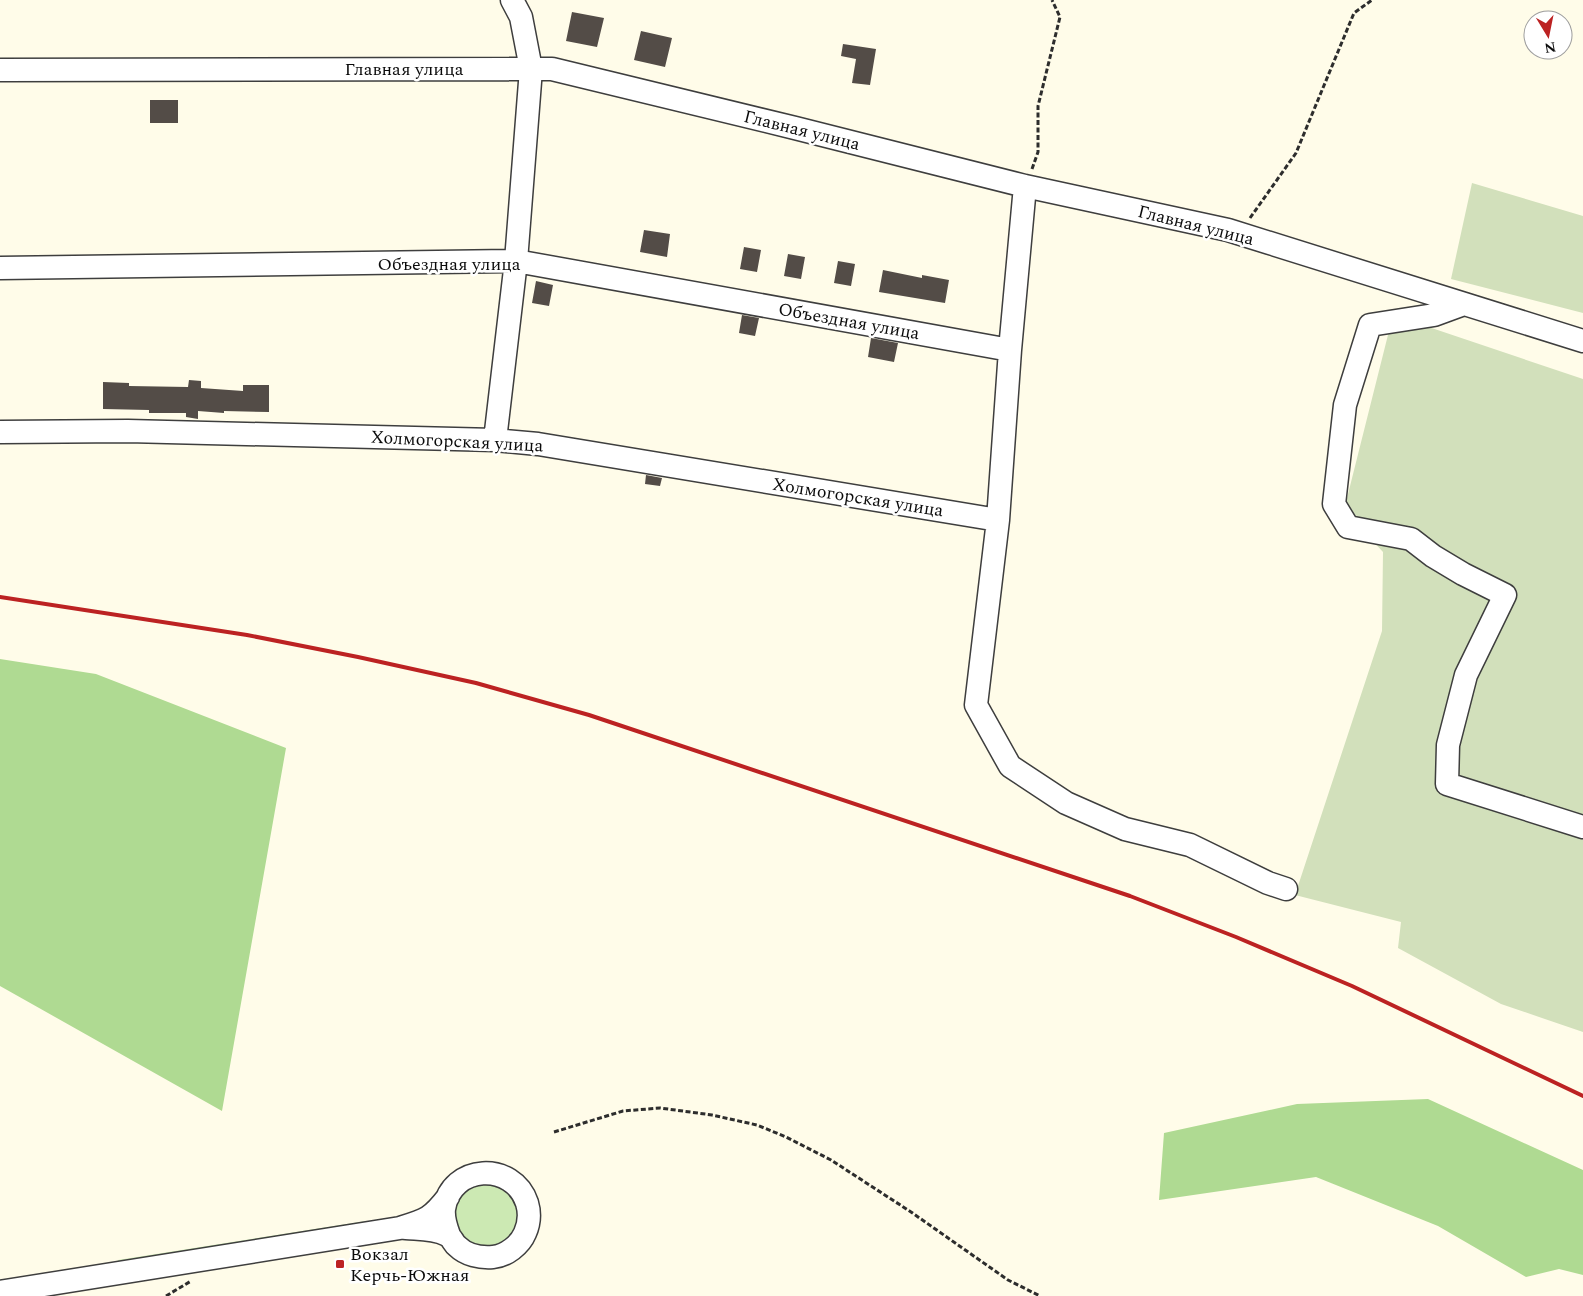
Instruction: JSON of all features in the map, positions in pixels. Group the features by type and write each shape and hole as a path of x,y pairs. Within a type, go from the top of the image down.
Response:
{"street":[{"path":"495,440 516,261 531,69 521,17 512,0"},
{"name":"Главная улица","path":"0,70 531,69 576,74 1025,186 1228,230 1583,341"},
{"path":"1025,186 1010,350 998,520 976,705 1010,766 1066,803 1125,828 1190,845 1268,884 1286,890"},
{"name":"Объездная улица","path":"0,268 516,261 1010,350"},
{"path":"1464,304 1434,315 1370,325 1345,405 1334,504 1348,527 1411,539 1433,556 1463,574 1505,595 1466,675 1448,744 1446,784 1583,828"},
{"name":"Холмогорская улица","path":"0,432 128,431 495,440 538,444 998,520"},
{"path":"0,1292 400,1228 426,1220 438,1210 456,1186 466,1178 479,1174 492,1173 499,1175 516,1185 524,1196 529,1208 529,1221 525,1234 518,1245 495,1257 481,1257 468,1254 457,1246 449,1235 445,1223 444,1209 448,1197"},
{"path":"400,1228 436,1231 449,1235"}],"path":[{"path":"1025,186 1038,152 1038,106 1060,17 1052,0"},
{"path":"1228,230 1251,217 1296,153 1354,13 1372,0"},
{"path":"554,1132 623,1112 660,1108 712,1115 757,1125 786,1137 831,1160 911,1212 1008,1280 1040,1296"}],"green space":[{"path":"1472,183 1583,216 1583,313 1451,279"},
{"path":"1393,315 1583,379 1583,1032 1501,1004 1398,948 1401,922 1295,895 1382,631 1383,552 1344,510"},
{"path":"0,659 96,674 286,748 222,1111 0,986"},
{"path":"1428,1099 1583,1170 1583,1275 1559,1269 1526,1277 1438,1226 1316,1177 1159,1200 1164,1133 1297,1104"},
{"path":"491,1181 518,1199 518,1231 493,1249 462,1240 452,1221 455,1200 470,1185"},
{"path":"366,1221 369,1223 117,1263 118,1260"}],"building":[{"path":"572,12 604,18 597,47 566,41"},
{"path":"641,31 672,38 665,67 634,60"},
{"path":"843,44 876,49 870,85 852,83 856,59 841,56"},
{"path":"150,100 178,100 178,123 150,123"},
{"path":"644,230 670,234 667,257 640,252"},
{"path":"744,247 761,250 757,272 740,269"},
{"path":"788,254 805,257 801,279 784,276"},
{"path":"838,261 855,264 851,286 834,283"},
{"path":"883,270 922,278 922,275 949,280 945,303 879,292"},
{"path":"536,281 553,285 549,306 532,303"},
{"path":"742,315 759,318 755,336 739,333"},
{"path":"871,338 898,343 894,362 868,357"},
{"path":"189,380 201,381 201,388 243,391 243,385 269,385 269,412 224,411 224,413 198,411 198,419 186,417 186,413 149,413 149,410 103,409 103,382 129,383 129,386 188,387"},
{"path":"646,475 662,478 660,486 645,484"}],"railway":[{"path":"0,597 247,635 358,657 476,683 589,715 1130,896 1236,937 1352,986 1583,1096"}],"place":[{"name":"Вокзал Керчь-Южная","path":"340,1264"}]}
